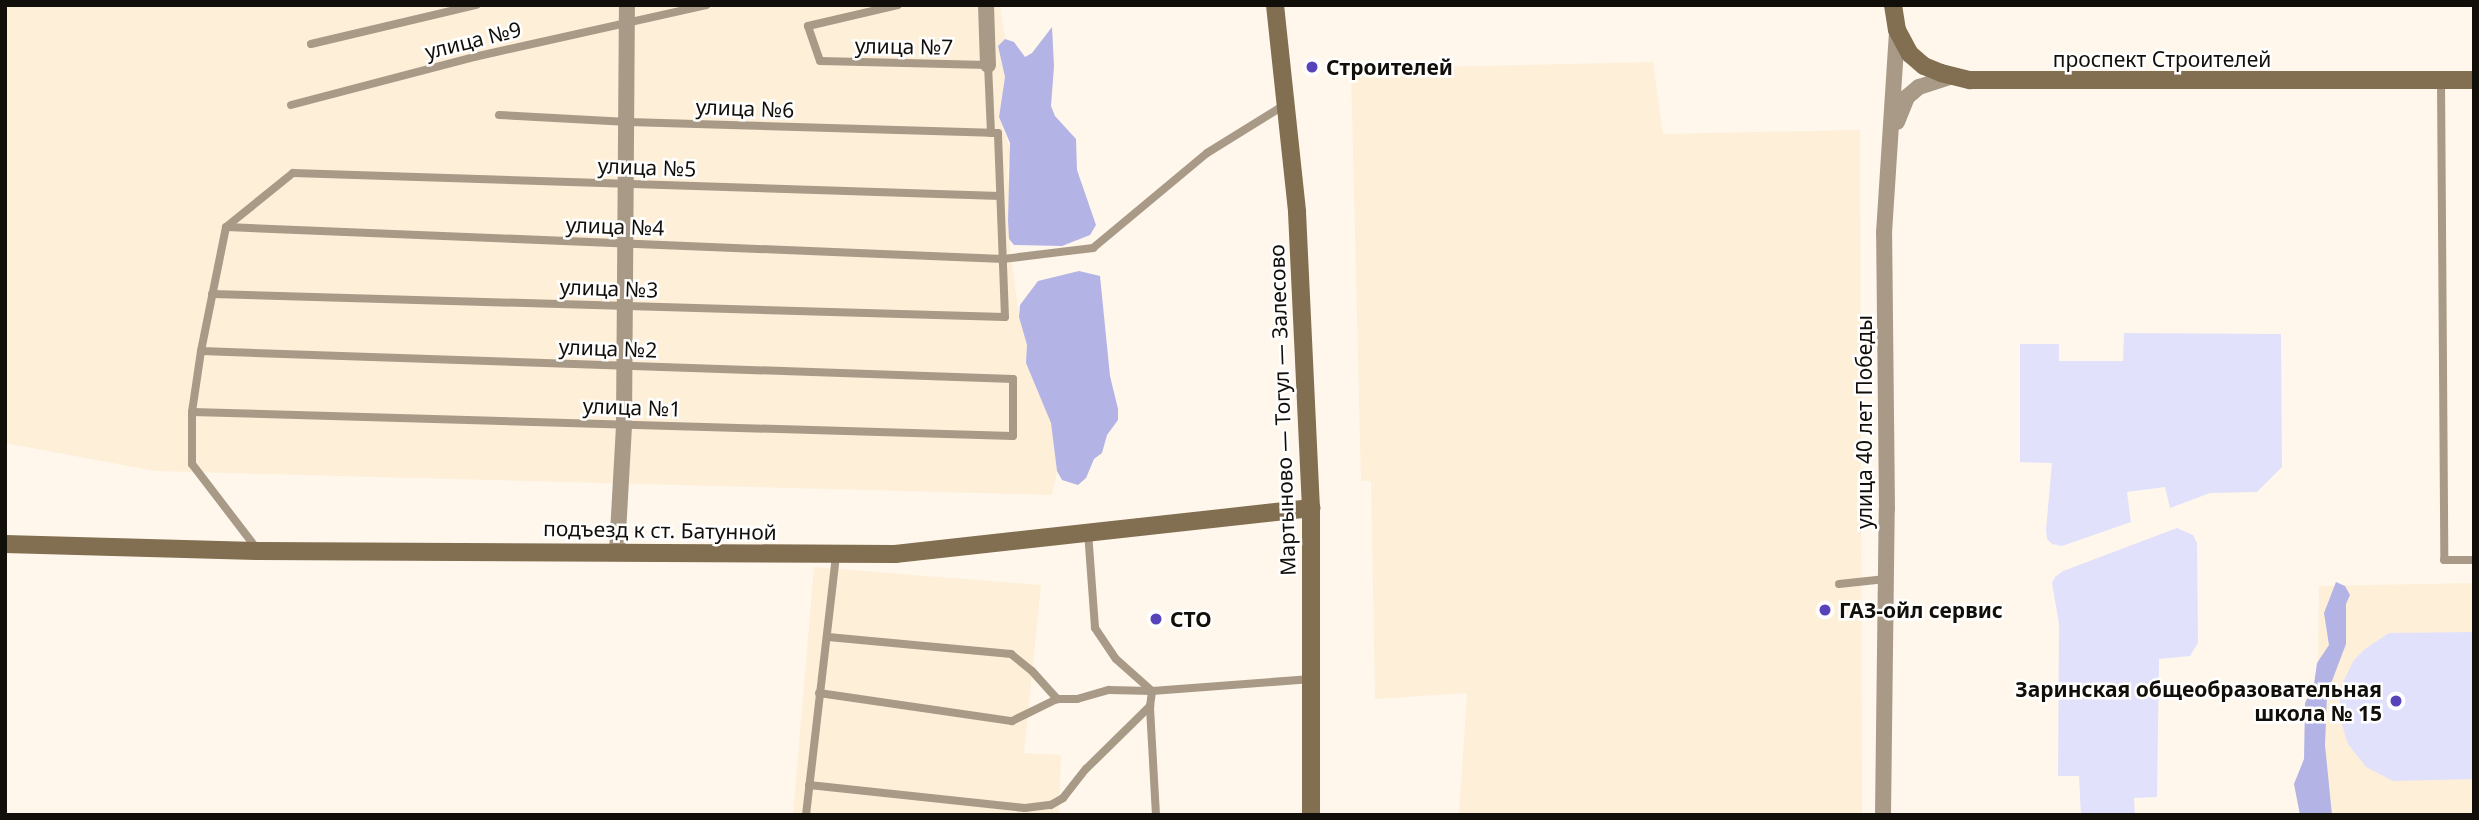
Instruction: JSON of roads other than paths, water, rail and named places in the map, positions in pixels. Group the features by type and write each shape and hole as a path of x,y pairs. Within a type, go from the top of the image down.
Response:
{"street":[{"path":"617,551 624,425 627,5"},
{"path":"986,5 988,65"},
{"name":"Мартыново — Тогул — Залесово","path":"1275,5 1297,212 1311,508 1311,815"},
{"name":"проспект Строителей","path":"1893,5 1897,30 1910,54 1924,66 1952,76 2006,82 2474,80"},
{"name":"улица 40 лет Победы","path":"1883,815 1886,579 1884,233 1897,30"},
{"path":"1890,144 1908,97 1919,87 1952,76"},
{"name":"подъезд к ст. Батунной","path":"5,544 258,551 895,554 1311,508"}],"lane":[{"path":"311,44 476,5"},
{"name":"улица №9","path":"291,104 474,57 706,5"},
{"name":"улица №7","path":"898,5 808,26 820,61 988,65"},
{"path":"988,65 991,133 998,133 1003,259"},
{"path":"2441,80 2444,560 2474,560"},
{"name":"улица №4","path":"226,227 1003,259 1093,248 1207,153 1286,104"},
{"name":"улица №6","path":"499,114 628,122 991,133"},
{"name":"улица №5","path":"226,227 293,173 1000,196"},
{"path":"226,227 201,351 192,412 192,464 258,551"},
{"name":"улица №3","path":"212,294 1005,317 1003,259"},
{"name":"улица №2","path":"201,351 1013,379"},
{"name":"улица №1","path":"192,412 1013,436 1013,379"},
{"path":"1088,531 1095,628 1116,659 1152,691"},
{"path":"806,815 836,555"},
{"path":"1839,584 1886,579"},
{"path":"828,637 1011,654 1032,671 1057,699"},
{"path":"819,693 1012,721 1057,699 1077,699 1109,690 1152,691 1313,679"},
{"path":"1152,691 1150,706 1156,815"},
{"path":"808,785 1025,808 1051,805 1062,798 1086,769 1150,706"}],"place":[{"name":"Строителей","path":"1312,67"},
{"name":"ГАЗ-ойл сервис","path":"1825,610"},
{"name":"СТО","path":"1156,619"},
{"name":"Заринская общеобразовательная школа № 15","path":"2396,701"}]}
